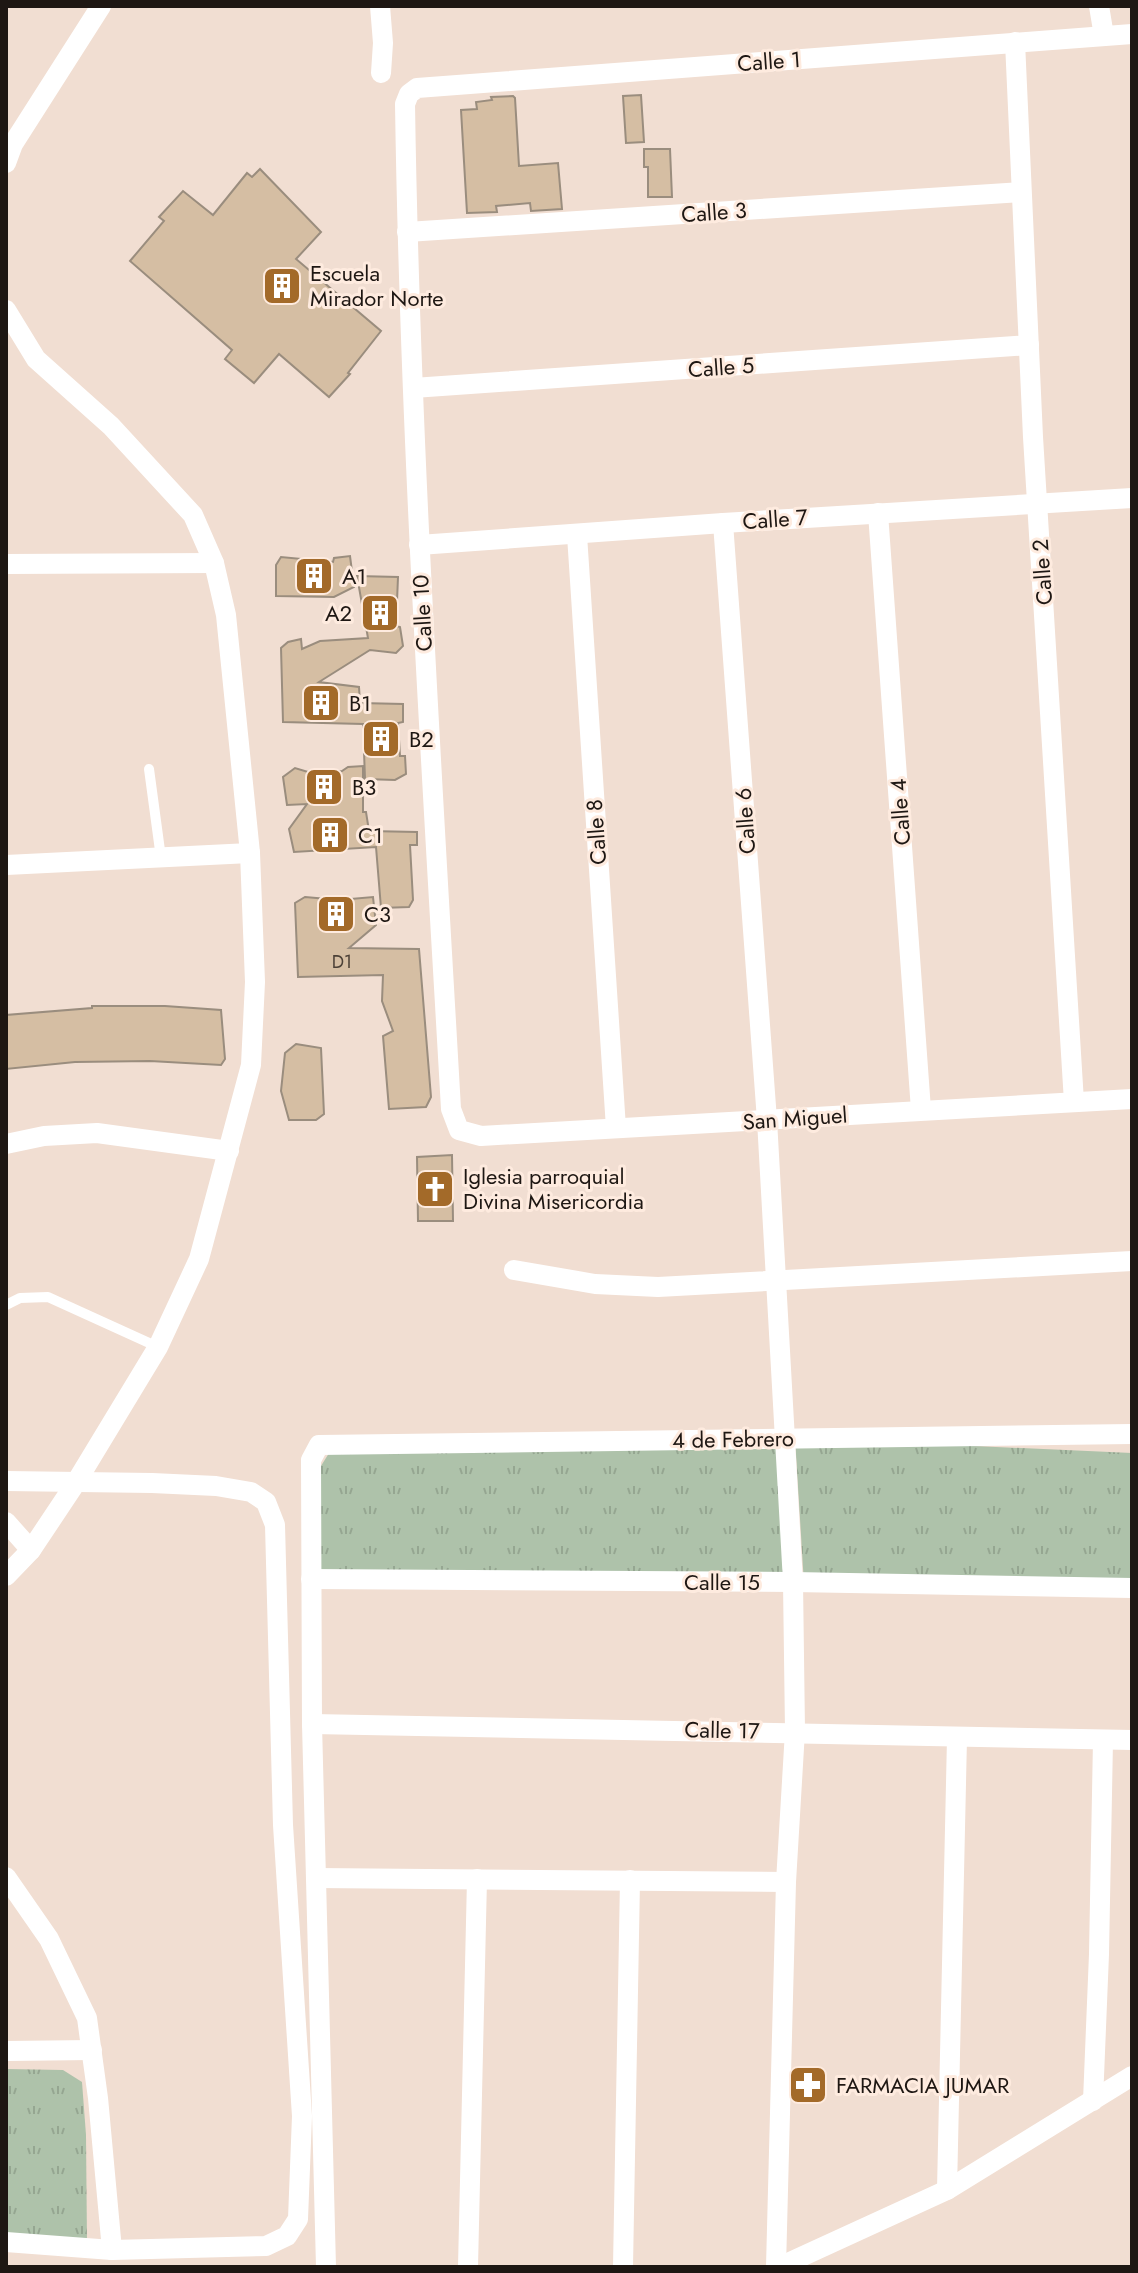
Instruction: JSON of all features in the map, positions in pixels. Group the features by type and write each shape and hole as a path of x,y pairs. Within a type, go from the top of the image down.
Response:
{"street":[{"path":"6,163 13,144 101,6"},
{"path":"380,6 381,73"},
{"path":"1099,6 1104,36"},
{"name":"Calle 1","path":"409,94 417,88 1132,34"},
{"name":"Calle 2","path":"1015,42 1037,503 1074,1102"},
{"name":"Calle 10","path":"409,94 405,104 407,232 419,545 451,1109 459,1130"},
{"name":"Calle 3","path":"407,232 1021,192"},
{"path":"6,310 36,359 111,426 193,515 214,563 226,615 250,853 255,982 251,1065 199,1259 158,1347 75,1484 31,1550 6,1576"},
{"name":"Calle 5","path":"413,388 1029,345"},
{"name":"Calle 7","path":"419,545 1132,498"},
{"name":"Calle 4","path":"878,513 921,1110"},
{"name":"Calle 6","path":"723,523 767,1120 793,1582 795,1731 786,1882 778,2267"},
{"name":"Calle 8","path":"577,535 616,1128"},
{"path":"6,564 214,563"},
{"path":"6,865 250,853"},
{"name":"San Miguel","path":"459,1130 481,1136 1132,1099"},
{"path":"6,1144 44,1136 97,1133 229,1151"},
{"path":"514,1270 595,1284 658,1287 1132,1261"},
{"name":"4 de Febrero","path":"311,1579 311,1460 319,1445 1132,1434"},
{"path":"6,1481 216,1486 251,1492 266,1502 275,1525 283,1825 302,2116 298,2219 287,2236 266,2246 112,2250 6,2242"},
{"path":"6,1522 31,1550"},
{"path":"311,1579 326,2267"},
{"name":"Calle 15","path":"311,1579 1132,1588"},
{"name":"Calle 17","path":"312,1724 795,1731 957,1738 1132,1740"},
{"path":"947,2190 957,1738"},
{"path":"1093,2101 1103,1740"},
{"path":"6,1877 49,1939 87,2018 112,2250"},
{"path":"317,1878 786,1882"},
{"path":"468,2267 477,1879"},
{"path":"623,2267 630,1880"},
{"path":"6,2051 92,2050"},
{"path":"778,2267 947,2190 1132,2076"}],"lane":[{"path":"149,769 161,858"},
{"path":"6,1305 20,1298 48,1297 158,1347"}],"green space":[{"path":"795,1438 1132,1453 1132,1588 804,1584"},
{"path":"334,1445 787,1445 793,1582 319,1579 311,1482"},
{"path":"6,2069 63,2070 82,2082 87,2243 6,2236"}],"building":[{"path":"641,95 644,142 626,143 623,96"},
{"path":"513,96 519,166 558,163 562,209 531,211 530,203 496,206 497,212 467,213 461,110 477,109 476,102 492,100 491,97"},
{"path":"644,149 670,149 672,197 648,197 648,167 644,167"},
{"name":"Escuela Mirador Norte","path":"260,169 321,232 296,259 381,331 329,397 279,354 254,383 225,359 232,350 130,261 164,221 159,217 183,191 213,215 247,173 252,177"},
{"name":"A1","path":"350,556 354,587 334,597 276,596 276,565 281,557 333,562 334,558"},
{"path":"357,576 398,577 396,626 400,627 403,646 396,653 370,650 319,682 359,687 360,703 403,704 403,722 398,723 400,756 405,756 406,774 395,780 365,779 363,724 283,722 281,648 288,642 301,639 302,649 320,641 368,638"},
{"path":"363,766 363,812 366,812 369,831 417,832 417,845 410,845 413,900 409,907 381,908 376,847 294,852 289,829 307,804 287,805 283,777 295,768 308,772 342,771 348,767"},
{"path":"305,897 339,900 373,897 376,925 349,948 419,949 431,1097 426,1107 389,1109 383,1036 393,1031 382,1001 383,975 298,977 295,903"},
{"path":"92,1006 221,1010 225,1059 221,1065 150,1061 75,1062 6,1069 6,1015"},
{"path":"296,1044 321,1048 324,1114 316,1120 289,1120 281,1091 285,1053"},
{"name":"Iglesia parroquial Divina Misericordia","path":"452,1155 453,1221 418,1221 417,1157"}],"place":[{"name":"Escuela Mirador Norte","path":"282,286"},
{"name":"A1","path":"314,576"},
{"name":"A2","path":"380,613"},
{"name":"B1","path":"321,703"},
{"name":"B2","path":"381,739"},
{"name":"B3","path":"324,787"},
{"name":"C1","path":"330,835"},
{"name":"C3","path":"336,914"},
{"name":"Iglesia parroquial Divina Misericordia","path":"435,1189"},
{"name":"FARMACIA JUMAR","path":"808,2085"}]}
